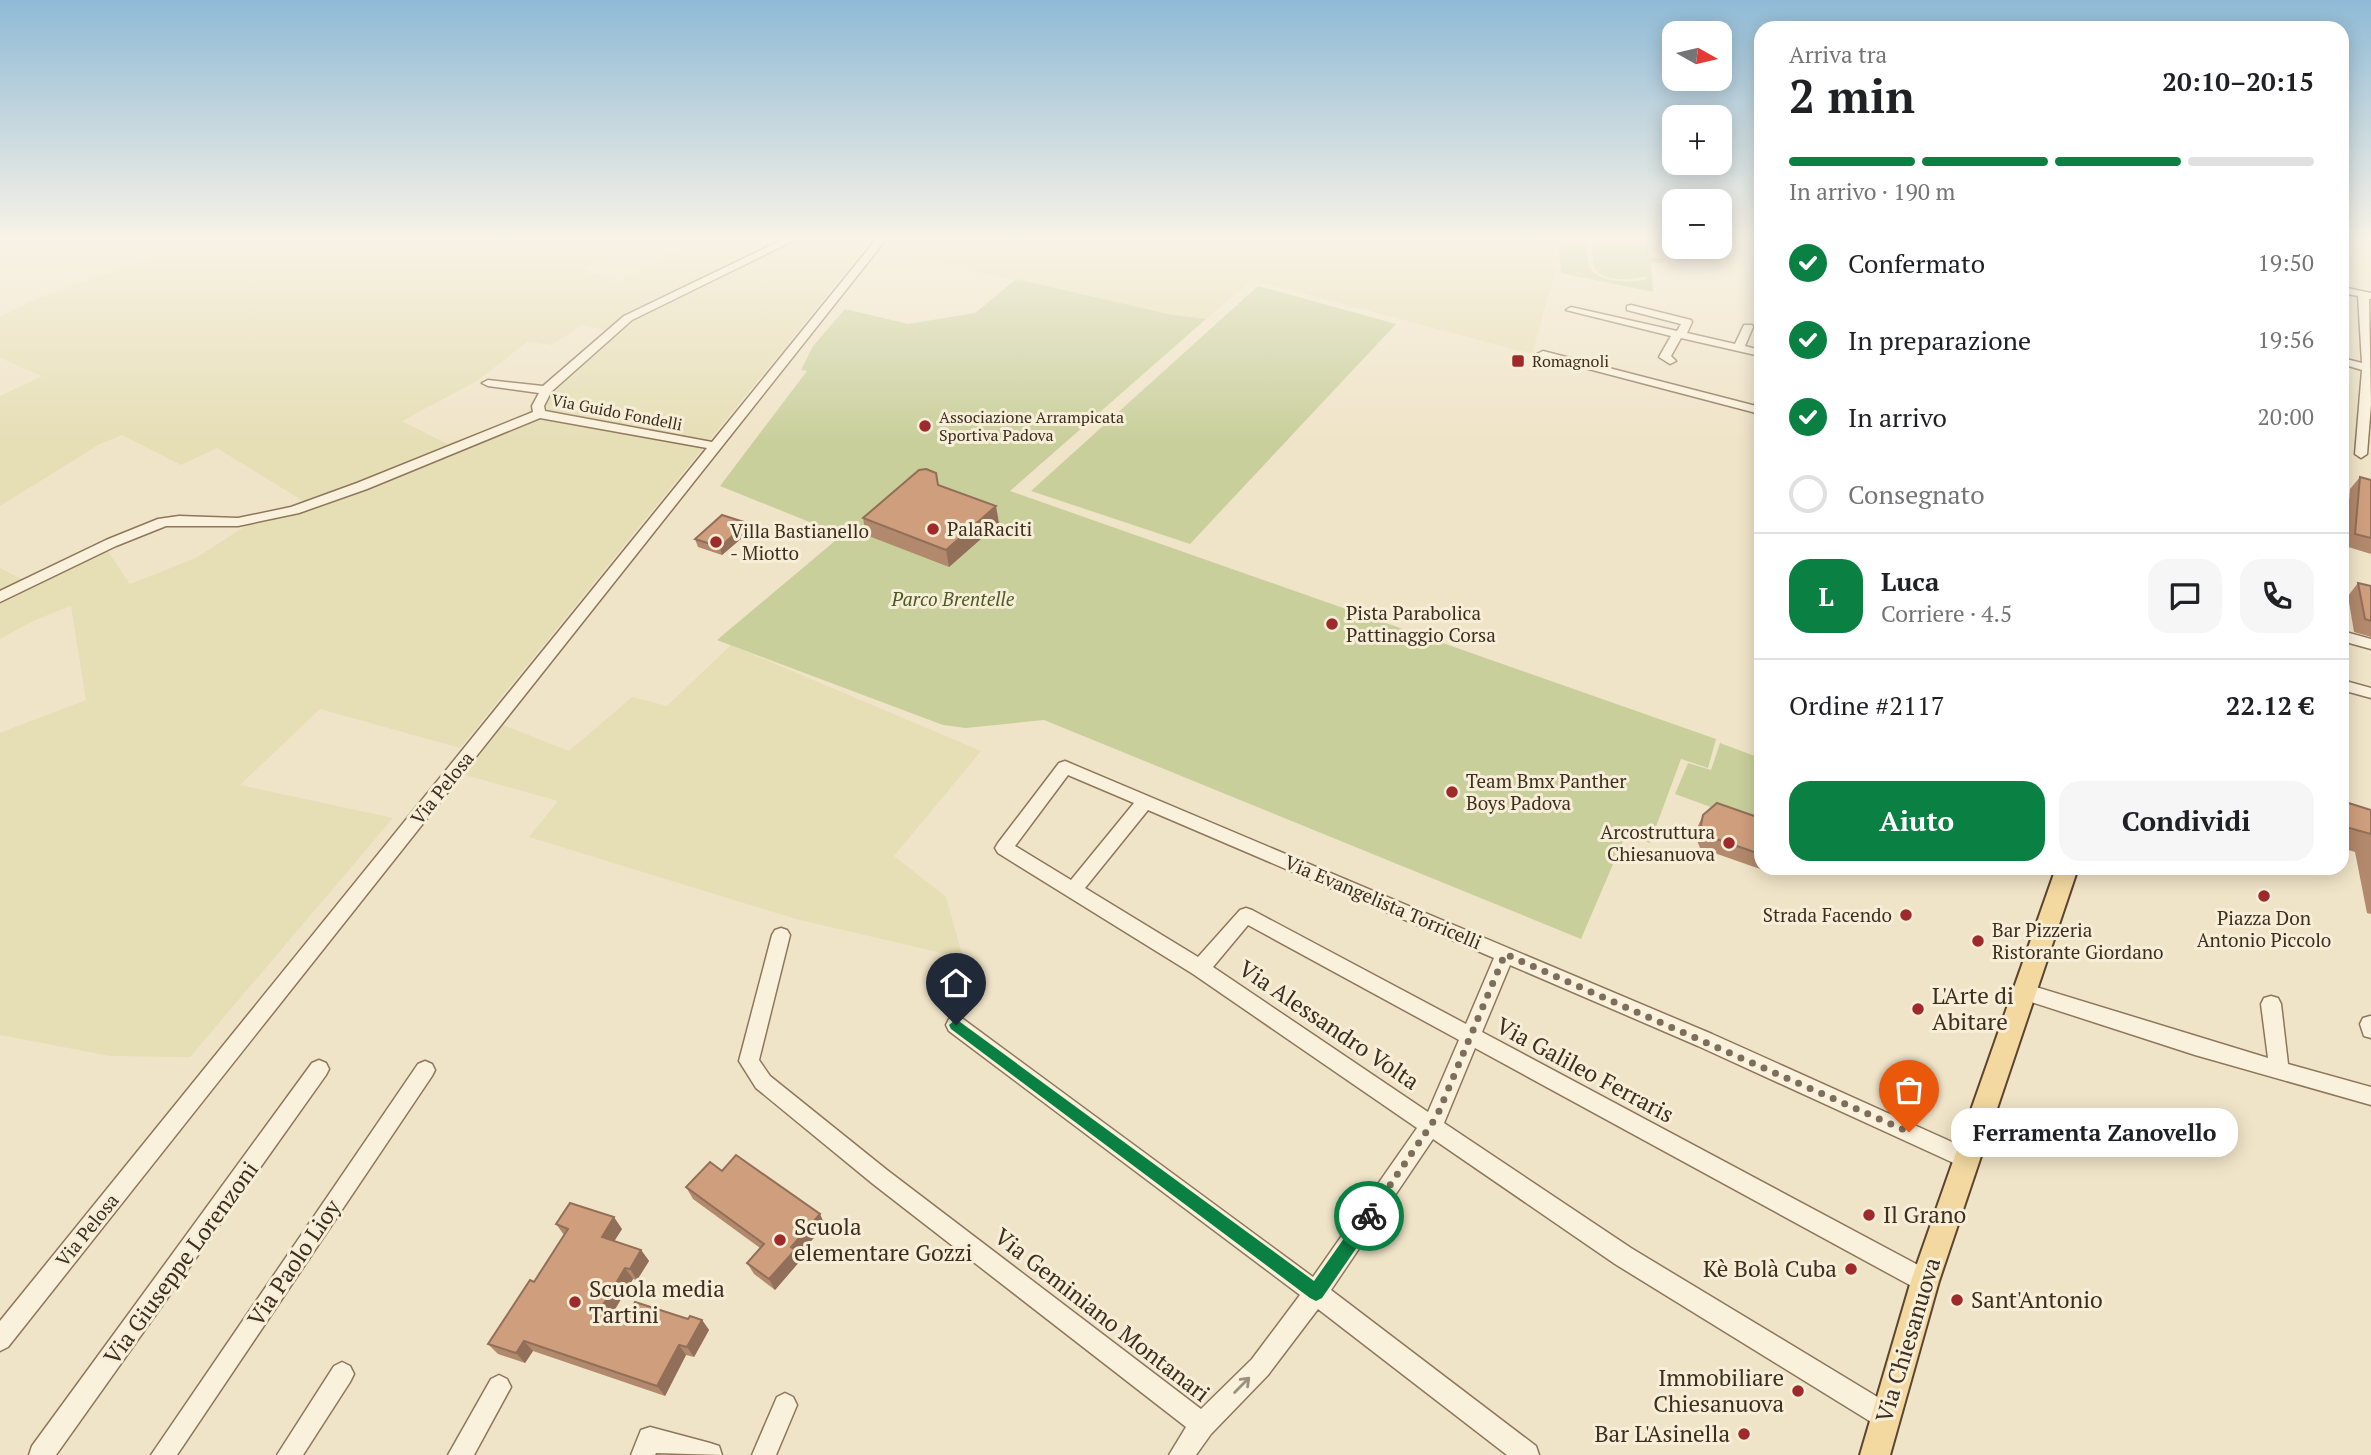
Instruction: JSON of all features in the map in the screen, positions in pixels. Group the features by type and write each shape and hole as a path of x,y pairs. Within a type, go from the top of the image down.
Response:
{"main road":[{"name":"Via Chiesanuova","path":"1875,1455 1925,1281 1965,1158 2064,875"}],"street":[{"name":"Via Guido Fondelli","path":"652,305 628,318 546,390 538,406 539,414 715,446"},
{"name":"Via Pelosa","path":"0,1339 828,305"},
{"path":"2361,454 2368,368 2367,305"},
{"path":"1631,308 1687,322 1665,357 1670,361"},
{"path":"1571,310 1754,352"},
{"path":"1739,348 1748,327"},
{"path":"1543,354 1754,409"},
{"path":"2349,363 2368,368"},
{"name":"Via Guido Fondelli","path":"488,383 546,390"},
{"path":"0,597 111,543 163,522 238,522 294,510 362,486 539,414"},
{"path":"2349,638 2371,644"},
{"path":"2349,687 2371,693"},
{"name":"Via Evangelista Torricelli","path":"1065,766 1505,954 1863,1110 1965,1158"},
{"name":"Via Alessandro Volta","path":"1065,766 1004,848 1200,968 1623,1256 1885,1416"},
{"path":"1073,890 1145,802"},
{"name":"Via Galileo Ferraris","path":"1200,968 1246,915 1925,1281"},
{"name":"Via Geminiano Montanari","path":"781,935 749,1061 762,1082 880,1177 1202,1425"},
{"path":"1181,1455 1202,1425 1260,1367 1316,1293 1431,1125 1505,954"},
{"path":"2023,991 2195,1046 2371,1096"},
{"path":"2271,1004 2279,1070"},
{"path":"2370,1024 2371,1030"},
{"path":"956,1025 1316,1293 1527,1455"},
{"name":"Via Giuseppe Lorenzoni","path":"41,1455 319,1069"},
{"name":"Via Paolo Lioy","path":"163,1455 425,1070"},
{"path":"289,1455 342,1374"},
{"path":"460,1455 499,1387"},
{"path":"764,1455 785,1405"},
{"path":"643,1455 650,1439 710,1455"}],"shaded area":[{"path":"23,305 819,305 460,748 320,709 240,785 393,818 190,1057 110,1056 0,1035 0,733 86,700 71,606 35,620 0,639 0,568 31,584 105,547 130,584 196,558 244,527 303,501 217,448 181,465 122,435 100,444 0,506 0,396 42,376 0,358 0,317","holes":["582,325 611,332 538,392 527,414 447,444 402,421 477,381 527,342 552,345"]},
{"path":"1127,305 1223,305 1206,319"},
{"path":"1346,305 1546,305 1532,354"},
{"path":"731,645 981,751 894,856 946,897 963,958 796,919 529,837 558,801 465,775 503,725 569,751 632,697 667,706"}],"green space":[{"name":"Parco Brentelle","path":"985,305 1128,305 1206,319 1010,491 1716,739 1708,768 1681,759 1650,843 1626,834 1581,939 1044,720 966,728 943,725 717,640 842,535 720,486 807,371 801,370 813,346 845,309 908,324 975,313"},
{"path":"1237,305 1327,305 1396,324 1190,544 1031,491"},
{"path":"1720,743 1754,756 1754,823 1675,794 1688,763 1711,770"}],"building":[{"name":"PalaRaciti","path":"926,469 936,473 938,485 996,506 946,550 863,518 919,470"},
{"path":"2360,477 2371,480 2371,538 2355,534"},
{"path":"722,515 747,523 720,547 695,539"},
{"path":"2358,583 2371,586 2371,621 2365,619"},
{"path":"1717,803 1754,816 1754,852 1705,835 1701,825 1703,815"},
{"path":"2349,803 2371,810 2371,834 2349,828"},
{"name":"Scuola elementare Gozzi","path":"736,1155 820,1214 791,1247 795,1250 769,1279 747,1263 764,1244 686,1187 710,1162 722,1171"},
{"name":"Scuola media Tartini","path":"570,1203 614,1217 602,1237 641,1250 630,1269 625,1268 603,1305 628,1314 635,1302 688,1319 690,1316 702,1320 687,1347 679,1345 657,1386 524,1341 516,1353 488,1344 530,1280 534,1282 568,1229 556,1224"}],"way so far":[{"path":"1369,1216 1437,1116 1505,954 1909,1132"}],"place":[{"name":"Romagnoli","path":"1518,361"},
{"name":"Associazione Arrampicata Sportiva Padova","path":"925,426"},
{"name":"PalaRaciti","path":"933,529"},
{"name":"Villa Bastianello - Miotto","path":"716,542"},
{"name":"Pista Parabolica Pattinaggio Corsa","path":"1332,624"},
{"name":"Team Bmx Panther Boys Padova","path":"1452,792"},
{"name":"Arcostruttura Chiesanuova","path":"1729,843"},
{"name":"Piazza Don Antonio Piccolo","path":"2264,896"},
{"name":"Strada Facendo","path":"1906,915"},
{"name":"Bar Pizzeria Ristorante Giordano","path":"1978,941"},
{"name":"L'Arte di Abitare","path":"1918,1009"},
{"name":"Ferramenta Zanovello","path":"1909,1132"},
{"name":"Il Grano","path":"1869,1215"},
{"name":"Scuola elementare Gozzi","path":"780,1240"},
{"name":"Kè Bolà Cuba","path":"1851,1269"},
{"name":"Sant'Antonio","path":"1957,1300"},
{"name":"Scuola media Tartini","path":"575,1302"},
{"name":"Immobiliare Chiesanuova","path":"1798,1391"},
{"name":"Bar L'Asinella","path":"1744,1434"}],"route":[{"path":"956,1025 1316,1293 1369,1216"}]}
